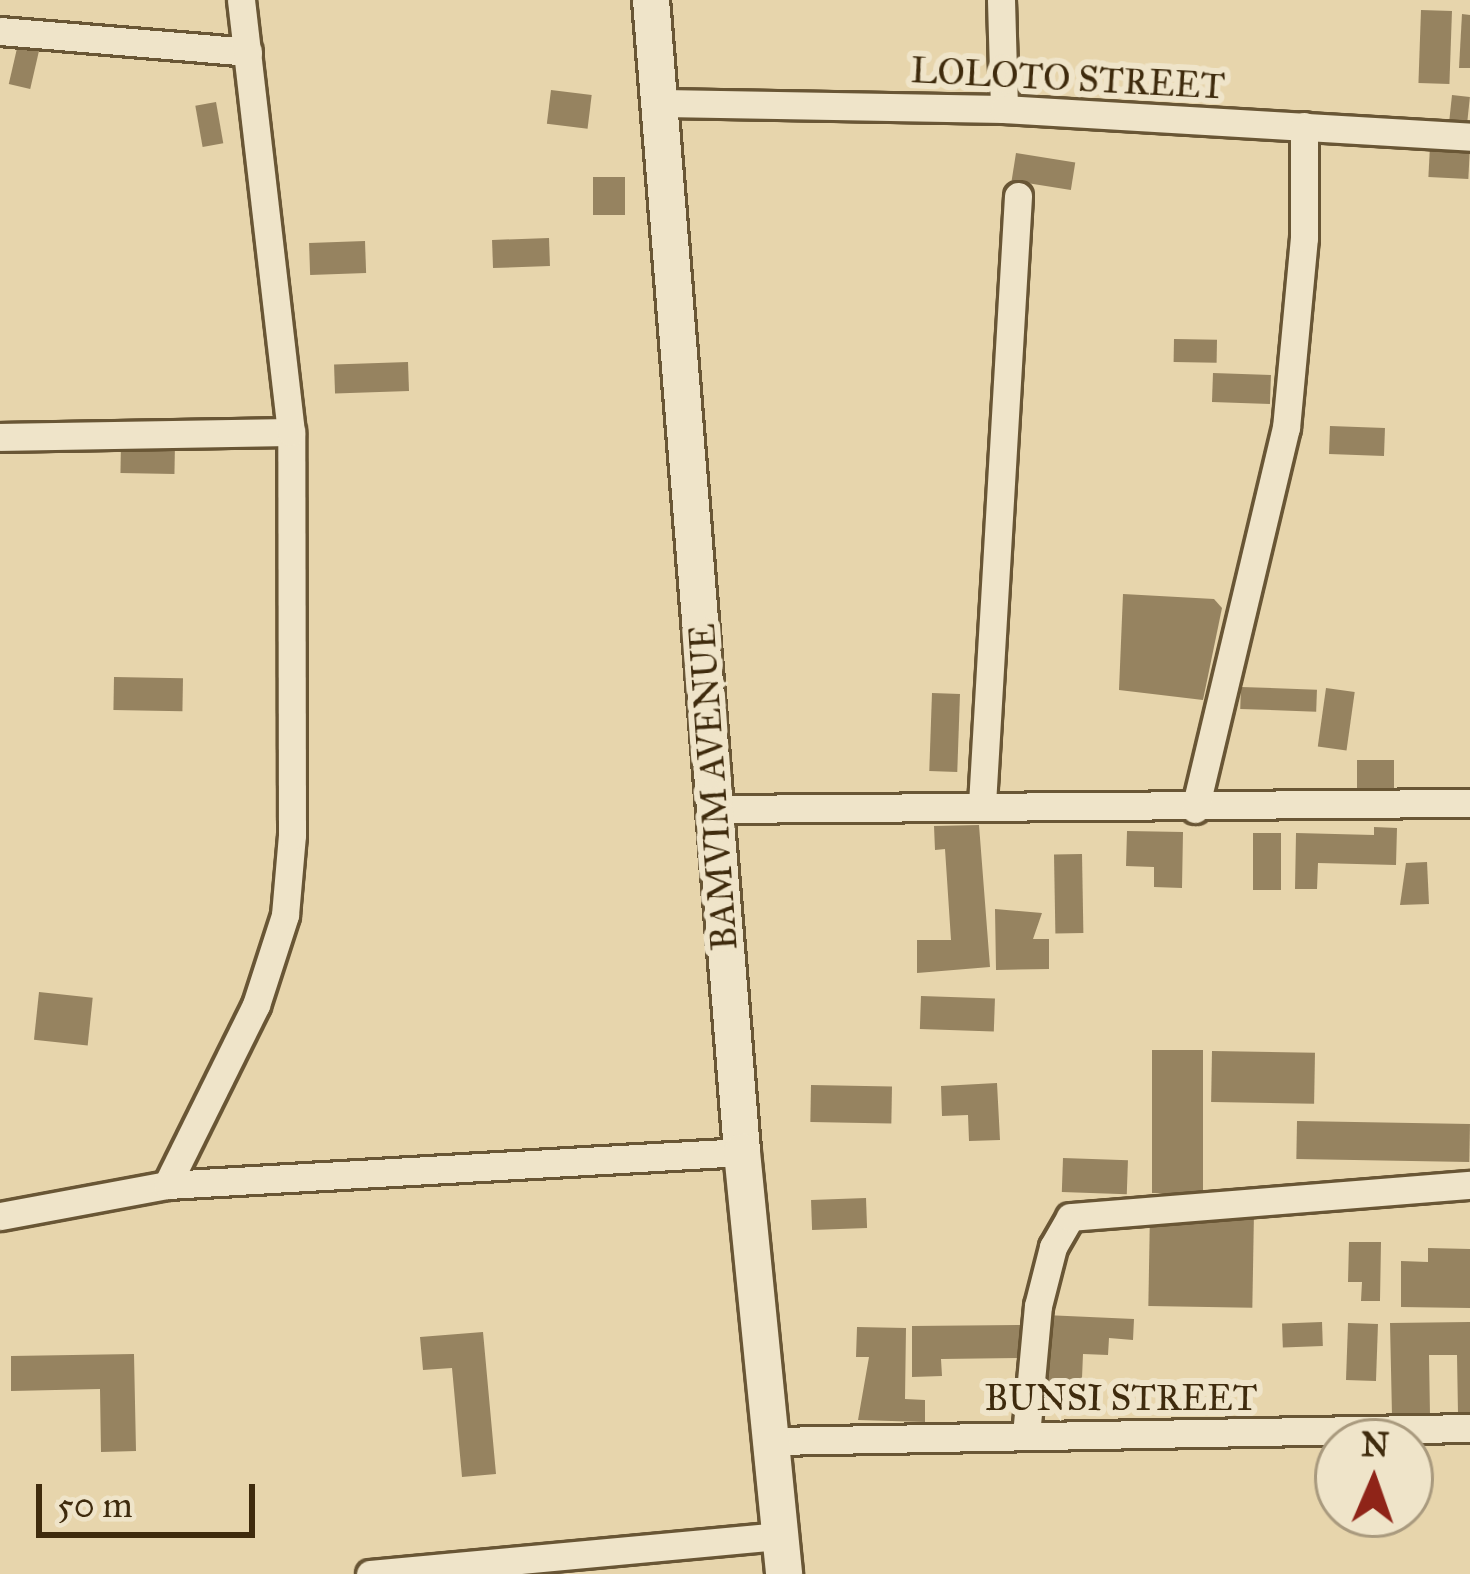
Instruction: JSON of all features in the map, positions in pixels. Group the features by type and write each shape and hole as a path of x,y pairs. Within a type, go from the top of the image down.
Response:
{"street":[{"path":"167,1185 256,1005 285,915 291,432 241,0"},
{"name":"BAMVIM AVENUE","path":"651,0 663,104 742,1152 784,1574"},
{"path":"1000,0 1004,110"},
{"path":"0,31 248,52"},
{"name":"LOLOTO STREET","path":"663,104 1004,110 1470,137"},
{"path":"1196,809 1286,428 1304,238 1304,126"},
{"path":"982,804 1018,196"},
{"path":"0,436 291,432"},
{"path":"716,808 982,804 1196,809 1470,803"},
{"path":"0,1216 167,1185 742,1152"},
{"path":"1026,1435 1038,1306 1052,1247 1070,1217 1470,1185"},
{"name":"BUNSI STREET","path":"773,1441 1470,1428"},
{"path":"370,1574 783,1536"}],"building":[{"path":"1421,10 1452,11 1449,84 1418,83"},
{"path":"1462,14 1470,15 1470,68 1459,68"},
{"path":"18,44 39,49 30,89 9,84"},
{"path":"551,90 592,95 588,129 547,124"},
{"path":"1452,95 1470,97 1467,126 1449,124"},
{"path":"216,102 223,143 203,147 195,106"},
{"path":"1430,146 1470,148 1468,179 1428,177"},
{"path":"1016,153 1075,162 1071,190 1012,181"},
{"path":"593,177 625,177 625,215 593,215"},
{"path":"549,238 550,266 493,268 492,240"},
{"path":"365,241 366,273 310,275 309,243"},
{"path":"1174,339 1217,340 1217,363 1174,362"},
{"path":"408,362 409,391 335,394 334,365"},
{"path":"1213,373 1271,375 1270,404 1212,402"},
{"path":"1330,426 1385,428 1384,456 1329,454"},
{"path":"121,442 175,443 174,474 120,473"},
{"path":"1123,594 1214,599 1222,608 1203,700 1119,690"},
{"path":"114,677 183,678 182,711 113,710"},
{"path":"1241,687 1317,690 1316,712 1240,709"},
{"path":"1326,688 1355,692 1347,750 1318,746"},
{"path":"932,693 960,694 957,772 929,771"},
{"path":"1357,760 1394,760 1394,794 1357,794"},
{"path":"979,825 990,967 917,973 917,940 951,940 945,849 935,850 934,826"},
{"path":"1374,827 1397,828 1396,865 1318,863 1317,889 1295,889 1296,833 1374,835"},
{"path":"1127,831 1183,832 1182,888 1154,887 1154,867 1126,866"},
{"path":"1253,833 1281,833 1281,890 1253,890"},
{"path":"1054,854 1082,854 1083,933 1055,933"},
{"path":"1427,862 1429,904 1400,905 1406,863"},
{"path":"995,909 1042,913 1033,939 1049,939 1049,969 996,970"},
{"path":"39,992 93,998 88,1045 34,1040"},
{"path":"921,996 995,999 994,1032 920,1029"},
{"path":"1152,1050 1203,1050 1203,1193 1152,1193"},
{"path":"1212,1051 1315,1053 1314,1104 1211,1102"},
{"path":"997,1083 1000,1140 969,1141 968,1115 942,1116 941,1086"},
{"path":"811,1085 892,1086 891,1123 810,1122"},
{"path":"1297,1121 1470,1124 1469,1162 1296,1159"},
{"path":"1063,1158 1128,1160 1127,1194 1062,1192"},
{"path":"866,1198 867,1228 812,1230 811,1200"},
{"path":"1150,1211 1254,1213 1252,1308 1148,1306"},
{"path":"1349,1242 1381,1242 1380,1301 1361,1301 1362,1282 1348,1282"},
{"path":"1428,1248 1470,1249 1470,1308 1401,1307 1401,1261 1428,1262"},
{"path":"1045,1315 1134,1319 1133,1340 1109,1338 1108,1355 1083,1354 1081,1402 1042,1401"},
{"path":"1322,1322 1323,1346 1283,1347 1282,1323"},
{"path":"1470,1322 1470,1414 1458,1414 1457,1355 1429,1355 1430,1415 1392,1416 1390,1323"},
{"path":"1348,1323 1378,1324 1376,1381 1346,1380"},
{"path":"1021,1325 1022,1358 941,1359 942,1376 912,1377 912,1326"},
{"path":"857,1327 906,1328 905,1399 925,1400 925,1422 858,1420 869,1357 856,1357"},
{"path":"483,1332 496,1474 462,1477 452,1368 423,1370 420,1337"},
{"path":"134,1354 136,1451 101,1452 100,1389 11,1391 11,1356"}]}
